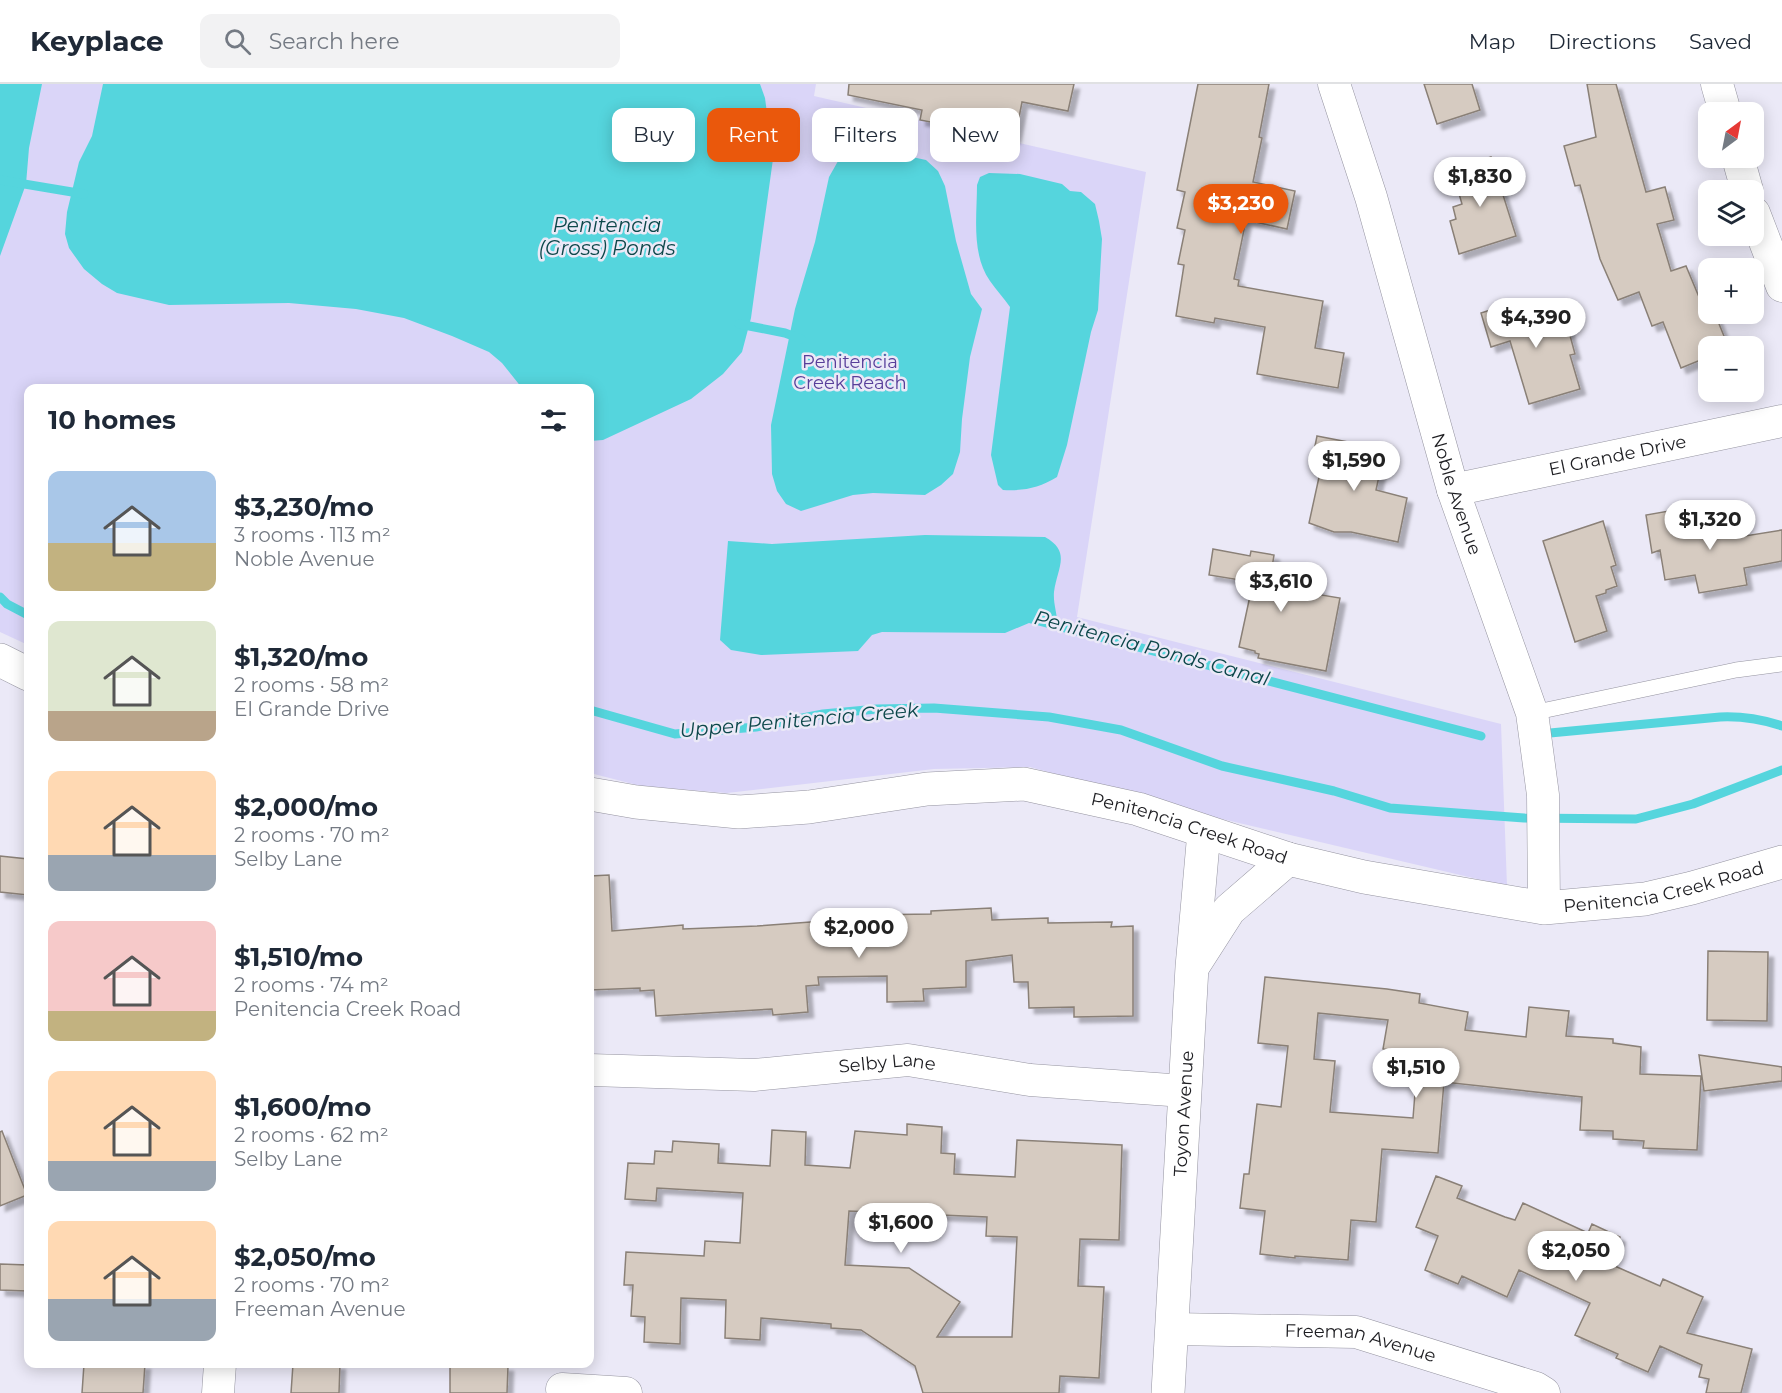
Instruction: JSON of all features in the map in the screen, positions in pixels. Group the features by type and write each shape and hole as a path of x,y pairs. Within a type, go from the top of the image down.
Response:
{"street":[{"name":"Noble Avenue","path":"1334,84 1371,197 1453,490 1532,713 1544,795 1544,908"},
{"path":"1717,84 1722,102"},
{"path":"1764,239 1782,286"},
{"name":"El Grande Drive","path":"1453,490 1782,421"},
{"path":"0,660 24,672"},
{"name":"Penitencia Creek Road","path":"594,795 636,802 739,812 809,807 927,789 1024,784 1138,809 1288,859 1364,877 1544,908 1645,899 1782,862"},
{"name":"Toyon Avenue","path":"1168,1393 1184,1091 1204,832"},
{"path":"1192,967 1229,910 1288,859"},
{"name":"Selby Lane","path":"594,1070 754,1075 908,1060 1030,1080 1184,1091"},
{"name":"Freeman Avenue","path":"1172,1329 1356,1332 1536,1388 1544,1393"},
{"path":"218,1393 220,1368"},
{"path":"563,1382 626,1393"}],"lane":[{"path":"1532,713 1736,670 1782,664"}],"green space":[{"name":"Penitencia Creek Reach","path":"0,84 816,84 814,96 866,108 812,108 812,162 918,162 918,120 930,123 930,162 1020,162 1020,143 1146,172 1077,617 1501,724 1507,886 1205,815 1030,767 934,769 727,793 641,786 594,774 594,384 24,384 24,643 0,632"}],"water":[{"path":"0,84 42,84 29,148 26,184 0,256"},
{"name":"Penitencia (Gross) Ponds","path":"103,84 760,84 766,108 707,108 707,162 773,162 751,318 742,352 723,374 691,399 603,440 594,441 594,384 519,384 502,363 489,352 404,318 356,309 289,303 169,305 117,293 84,269 69,248 65,234 67,212 79,162 92,136"},
{"path":"918,158 926,160 938,171 945,186 956,241 971,294 982,309 970,357 960,452 953,474 925,495 873,493 853,495 801,511 786,504 777,491 772,474 771,425 795,309 815,242 829,177 838,162 918,162"},
{"path":"989,173 1020,174 1062,184 1070,191 1081,192 1095,204 1102,239 1098,310 1091,332 1067,445 1057,477 1038,486 1018,490 1003,490 998,485 991,455 1010,307 984,270 978,247 977,185 980,177"},
{"path":"925,535 1045,537 1053,543 1061,555 1054,592 1057,626 1052,629 1029,623 1005,633 882,632 872,635 858,651 761,655 731,650 720,640 728,541 772,544"}],"building":[{"path":"849,84 1074,84 1068,111 1022,102 1020,112 1020,108 930,108 930,122 920,120 922,110 918,108 848,95"},
{"path":"1198,84 1269,84 1253,182 1295,191 1287,229 1246,220 1234,279 1239,280 1238,286 1323,301 1315,348 1344,353 1338,388 1257,374 1265,327 1215,318 1214,323 1176,316 1184,265 1178,264 1185,230 1177,228 1185,192 1177,190"},
{"path":"1424,84 1472,84 1480,110 1437,124"},
{"path":"1587,84 1616,84 1646,192 1665,187 1674,220 1657,224 1671,271 1686,266 1698,295 1698,324 1719,324 1724,336 1698,336 1698,361 1681,368 1663,322 1652,326 1639,292 1618,300 1600,259 1580,185 1575,186 1564,146 1596,137"},
{"path":"1491,157 1516,236 1459,254 1450,221 1456,219 1453,207 1462,204 1452,170"},
{"path":"1515,302 1519,316 1543,308 1544,311 1555,308 1562,330 1568,328 1575,354 1570,355 1580,389 1529,404 1510,341 1491,347 1481,313"},
{"path":"1317,436 1385,449 1376,490 1407,498 1398,542 1351,532 1334,532 1309,523 1321,468 1311,466"},
{"path":"1680,509 1684,532 1737,524 1739,537 1782,530 1782,561 1744,568 1747,585 1699,593 1695,575 1665,580 1660,550 1652,553 1646,515"},
{"path":"1603,521 1616,565 1611,567 1617,586 1596,596 1607,631 1575,642 1543,541"},
{"path":"1213,549 1250,556 1251,551 1274,555 1270,580 1322,590 1321,595 1340,598 1326,671 1258,658 1259,654 1255,651 1239,647 1253,582 1209,575"},
{"path":"0,856 24,859 24,895 0,892"},
{"path":"609,875 612,931 683,925 683,929 757,926 864,918 864,915 931,914 931,911 991,908 992,920 1048,918 1048,923 1112,922 1111,927 1133,926 1133,1016 1074,1017 1074,1007 1029,1008 1028,982 1014,982 1012,955 966,961 966,987 923,989 924,1001 887,1002 887,976 818,977 819,985 806,986 808,1012 773,1015 772,1009 656,1016 654,990 640,991 640,988 594,990 594,876"},
{"path":"1708,951 1768,952 1767,1021 1707,1020"},
{"path":"1265,977 1420,994 1419,1003 1468,1012 1465,1030 1526,1037 1529,1007 1569,1011 1566,1036 1613,1039 1613,1043 1641,1047 1640,1074 1701,1076 1697,1150 1643,1148 1644,1141 1613,1139 1613,1131 1580,1130 1582,1097 1444,1082 1438,1153 1382,1149 1376,1222 1351,1220 1348,1260 1260,1254 1265,1211 1240,1208 1244,1174 1249,1174 1257,1104 1281,1107 1288,1046 1258,1043","holes":["1318,1013 1388,1020 1383,1049 1418,1055 1413,1118 1330,1112 1335,1061 1314,1059"]},
{"path":"1699,1055 1782,1067 1782,1081 1704,1091"},
{"path":"907,1124 942,1127 941,1153 955,1154 954,1174 1015,1177 1017,1140 1122,1145 1119,1240 1080,1239 1078,1286 1104,1287 1099,1378 1060,1376 1059,1393 923,1393 915,1366 861,1330 831,1328 831,1324 761,1318 760,1340 725,1338 726,1300 681,1298 680,1344 644,1342 645,1317 631,1316 633,1285 624,1285 626,1252 704,1256 705,1241 740,1243 743,1193 657,1188 656,1201 625,1199 628,1163 654,1164 655,1151 672,1152 673,1141 719,1144 718,1163 770,1166 772,1130 806,1132 805,1165 850,1168 855,1131 907,1135","holes":["849,1211 987,1217 986,1236 1017,1237 1012,1337 937,1337 960,1302 909,1268 845,1265"]},
{"path":"2,1131 24,1187 24,1196 0,1206 0,1132"},
{"path":"1436,1176 1462,1186 1457,1198 1505,1217 1515,1220 1523,1203 1588,1233 1592,1224 1620,1237 1608,1263 1660,1286 1663,1279 1703,1297 1687,1333 1752,1349 1741,1393 1706,1393 1709,1379 1699,1377 1702,1365 1660,1346 1648,1372 1616,1358 1618,1354 1575,1335 1590,1303 1519,1270 1507,1297 1462,1276 1458,1284 1425,1270 1438,1236 1416,1227"},
{"path":"0,1264 24,1265 24,1291 0,1290"},
{"path":"84,1368 145,1368 143,1393 82,1393"},
{"path":"293,1368 340,1368 339,1393 291,1393"},
{"path":"450,1368 508,1368 507,1393 450,1393"}],"waterway":[{"name":"Penitencia Ponds Canal","path":"0,180 84,194"},
{"name":"Penitencia Ponds Canal","path":"739,324 785,333 801,339"},
{"name":"Upper Penitencia Creek","path":"0,597 7,604 24,613"},
{"name":"Penitencia Ponds Canal","path":"1045,621 1481,736"},
{"name":"Upper Penitencia Creek","path":"594,711 675,734 756,727 823,714 877,709 934,708 1049,717 1121,730 1222,766 1334,791 1390,808 1524,818 1636,819 1693,804 1782,770"},
{"name":"Penitencia Ponds Canal","path":"1550,733 1720,717 1751,718 1782,726"}]}
